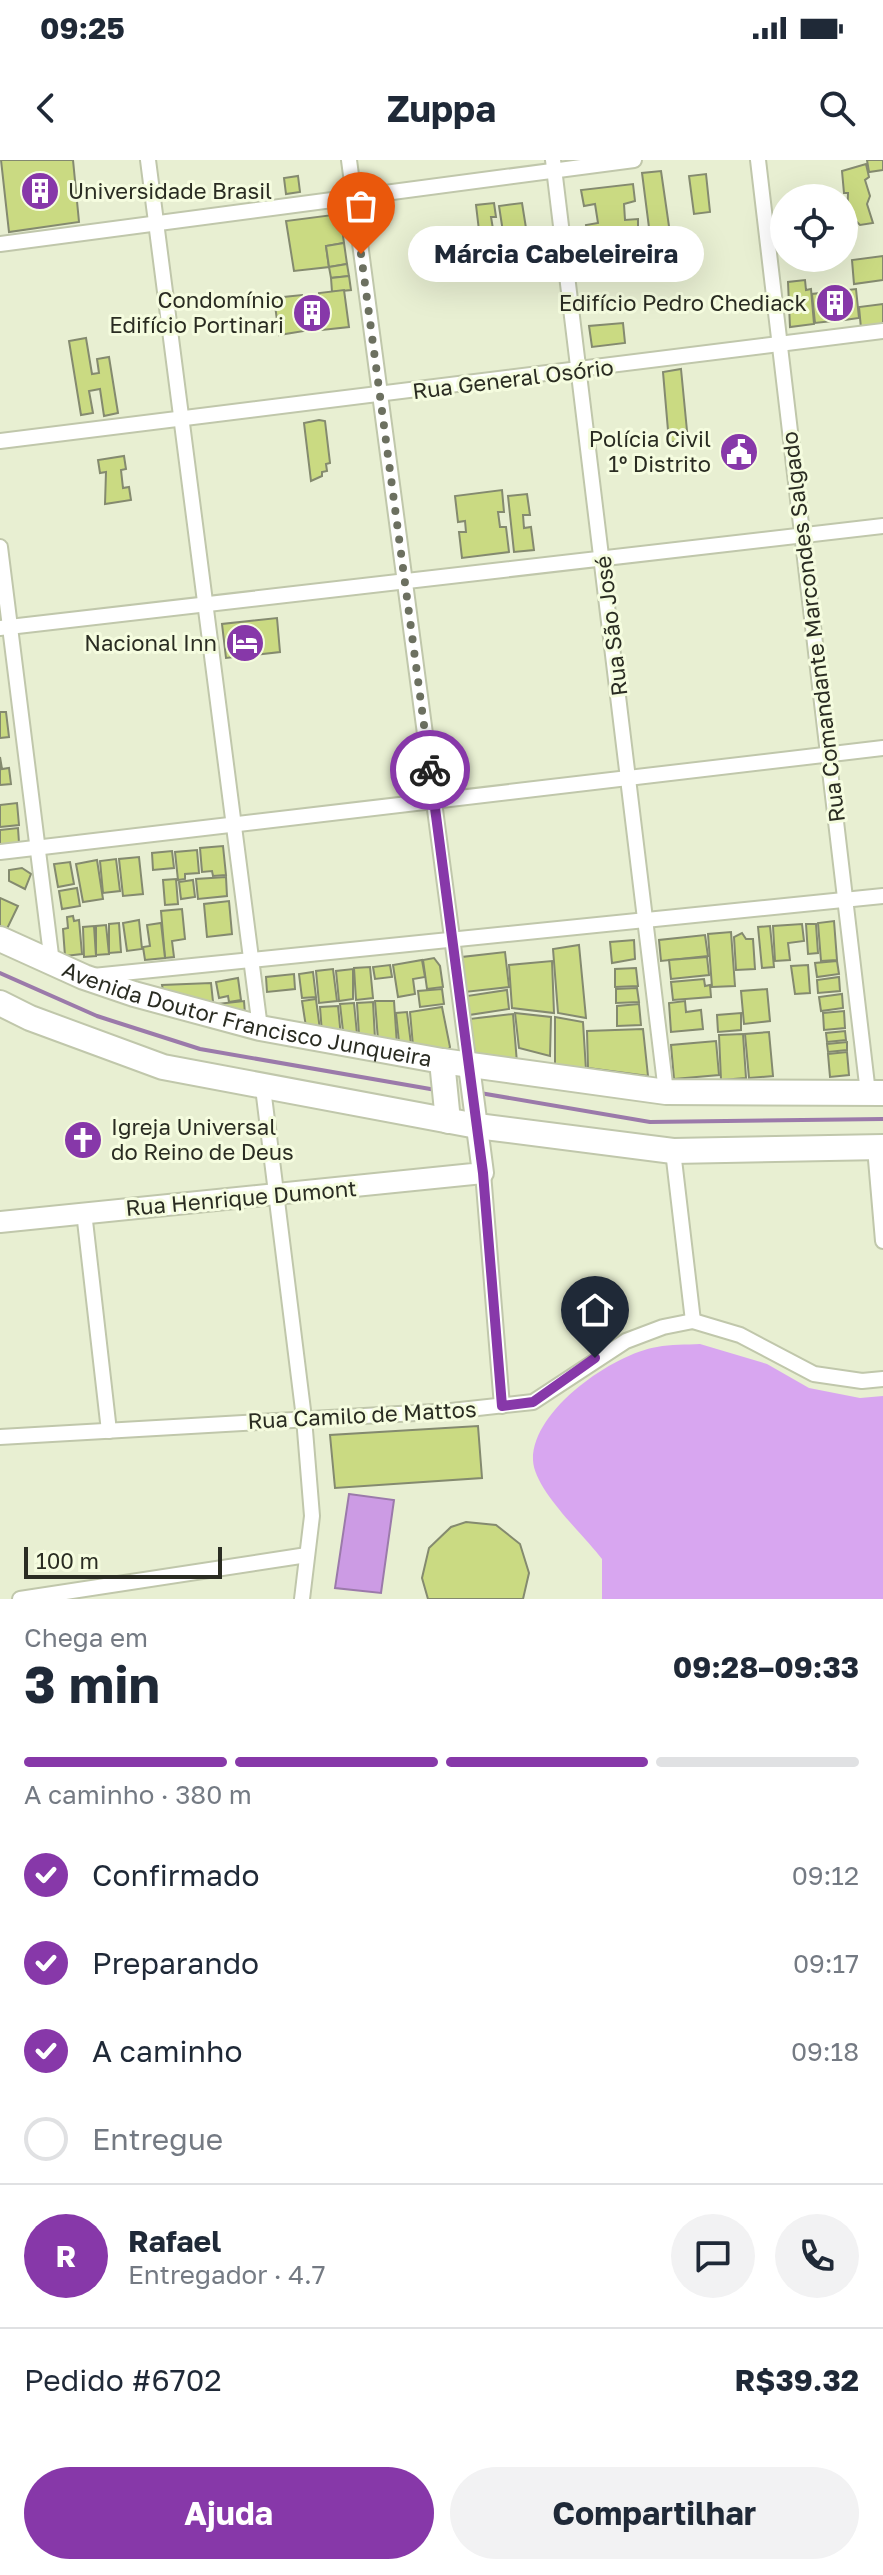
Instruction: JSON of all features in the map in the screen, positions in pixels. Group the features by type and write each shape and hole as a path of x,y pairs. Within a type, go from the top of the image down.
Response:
{"main road":[{"name":"Avenida Doutor Francisco Junqueira","path":"0,939 84,977 260,1028 443,1070 666,1092 876,1093"},
{"path":"0,1003 30,1018 163,1067 263,1088 476,1118 673,1151 879,1147"},
{"path":"443,1070 448,1115"}],"street":[{"path":"148,160 260,1028"},
{"path":"349,160 483,1173 502,1406"},
{"path":"0,244 354,197 554,165 634,160"},
{"name":"Rua Comandante Marcondes Salgado","path":"758,160 844,900 876,1093"},
{"name":"Rua São José","path":"554,165 666,1092"},
{"name":"Rua General Osório","path":"0,441 883,331"},
{"path":"5,627 883,526"},
{"path":"0,547 5,627 40,847 52,963"},
{"path":"0,852 883,748"},
{"path":"84,977 883,896"},
{"path":"263,1088 304,1418 312,1516 302,1599"},
{"path":"879,1147 883,1241"},
{"path":"673,1151 693,1321 740,1335 814,1374 862,1381 883,1379"},
{"name":"Rua Henrique Dumont","path":"0,1222 483,1173"},
{"path":"84,1212 109,1431"},
{"name":"Rua Camilo de Mattos","path":"0,1437 533,1402 626,1341 663,1327 693,1321"},
{"path":"20,1599 307,1555"}],"shaded area":[{"path":"700,1344 767,1364 809,1388 860,1398 883,1396 883,1599 602,1599 602,1559 542,1485 533,1460 536,1441 560,1404 598,1373 639,1352 662,1346"},
{"path":"349,1494 394,1500 381,1593 335,1588"}],"building":[{"name":"Universidade Brasil","path":"1,160 73,160 79,222 9,232"},
{"path":"867,160 883,160 883,170 869,172"},
{"path":"866,164 869,177 865,180 870,196 867,204 873,223 858,223 858,184 843,184 842,171"},
{"path":"661,171 672,247 652,251 642,173"},
{"path":"706,174 710,212 694,214 689,176"},
{"path":"298,176 300,192 286,194 284,178"},
{"path":"633,184 635,201 624,204 625,220 638,219 638,234 606,241 588,240 586,225 598,223 595,204 584,206 581,190"},
{"path":"494,203 496,217 491,217 500,271 484,273 476,205"},
{"path":"522,203 526,228 503,232 499,206"},
{"path":"340,214 344,243 326,246 329,267 294,271 286,221"},
{"path":"548,237 551,258 531,260 531,256 525,257 526,262 507,264 504,243"},
{"path":"344,243 347,264 329,267 326,246"},
{"path":"883,256 883,280 854,284 853,272 858,272 858,259"},
{"path":"347,264 349,276 331,278 329,267"},
{"path":"349,276 351,290 332,292 331,278"},
{"path":"805,280 806,290 811,289 814,324 790,327 788,282"},
{"name":"Edifício Pedro Chediack","path":"856,289 859,318 844,320 843,311 831,313 832,321 815,323 812,294"},
{"name":"Condomínio Edifício Portinari","path":"344,290 349,327 322,330 321,321 303,323 304,331 279,335 274,298 302,295 303,304 320,302 319,293"},
{"path":"883,304 883,325 861,328 859,307"},
{"path":"623,323 625,343 592,347 589,326"},
{"path":"86,338 92,374 99,373 97,359 109,357 118,413 104,416 100,389 89,391 93,413 81,415 69,341"},
{"path":"681,369 688,441 669,442 663,372"},
{"path":"325,421 330,463 326,464 327,471 322,472 322,476 311,481 304,423"},
{"path":"124,456 126,469 121,470 123,488 129,487 131,500 105,504 106,472 100,473 98,460"},
{"path":"502,490 504,512 498,512 500,527 506,527 509,552 462,558 459,532 466,532 465,521 458,522 455,496"},
{"path":"527,494 530,515 523,515 524,528 531,527 534,550 514,552 508,496"},
{"path":"277,618 280,652 226,658 222,624"},
{"path":"0,712 6,712 9,737 0,738"},
{"path":"0,757 2,769 9,768 11,784 0,785"},
{"path":"17,803 19,825 0,827 0,805"},
{"path":"18,828 19,843 0,845 0,830"},
{"path":"223,846 226,875 213,876 212,871 202,872 200,848"},
{"path":"197,850 199,873 185,874 185,879 178,880 175,852"},
{"path":"172,851 174,868 153,870 152,853"},
{"path":"139,857 143,894 123,896 119,859"},
{"path":"116,859 120,891 103,893 100,861"},
{"path":"97,860 103,899 83,902 76,864"},
{"path":"70,862 74,884 58,887 54,864"},
{"path":"22,868 31,874 25,889 9,881 9,870"},
{"path":"226,877 227,896 198,899 196,879"},
{"path":"176,879 178,904 165,905 163,880"},
{"path":"193,880 195,897 181,899 179,882"},
{"path":"77,888 80,906 62,909 59,891"},
{"path":"0,898 18,906 3,937 0,935"},
{"path":"229,901 232,934 207,937 204,904"},
{"path":"182,909 185,939 172,941 174,957 165,958 161,911"},
{"path":"73,916 74,921 79,920 82,954 65,956 63,929 68,928 67,917"},
{"path":"139,920 142,949 127,951 123,923"},
{"path":"834,921 837,960 821,961 818,923"},
{"path":"119,923 121,952 109,953 109,924"},
{"path":"161,923 165,958 145,960 143,947 150,946 147,925"},
{"path":"802,924 804,941 788,943 790,960 775,961 773,926"},
{"path":"806,924 816,924 818,953 808,954"},
{"path":"106,925 109,954 96,955 96,926"},
{"path":"94,926 96,956 84,957 83,927"},
{"path":"770,926 774,967 762,968 758,927"},
{"path":"731,932 735,986 712,987 708,934"},
{"path":"742,933 746,939 753,939 755,969 736,970 734,937"},
{"path":"705,935 708,956 661,961 659,940"},
{"path":"634,940 635,959 612,963 610,942"},
{"path":"579,945 586,1018 558,1013 553,949"},
{"path":"505,952 509,987 465,992 462,957"},
{"path":"707,957 709,975 671,979 669,960"},
{"path":"434,958 440,966 443,987 427,989 423,960"},
{"path":"422,960 425,977 413,979 415,994 398,997 393,965"},
{"path":"552,961 554,1013 512,1008 509,965"},
{"path":"837,961 839,974 817,977 815,963"},
{"path":"390,965 392,977 375,979 373,967"},
{"path":"808,965 810,993 795,994 791,966"},
{"path":"370,967 373,998 356,1000 354,968"},
{"path":"636,968 638,986 615,987 615,969"},
{"path":"333,969 337,1001 319,1003 316,971"},
{"path":"353,969 353,999 339,1001 336,971"},
{"path":"313,972 316,997 302,998 299,974"},
{"path":"294,974 295,989 267,992 266,977"},
{"path":"839,977 840,991 818,993 817,980"},
{"path":"238,978 241,1000 229,1002 228,996 219,998 216,982"},
{"path":"704,979 705,986 710,985 711,997 673,1000 671,982"},
{"path":"211,983 214,1011 164,996 162,985"},
{"path":"637,988 639,1002 616,1003 616,989"},
{"path":"442,989 444,1004 420,1007 418,991"},
{"path":"767,989 770,1021 744,1024 741,991"},
{"path":"507,990 509,1009 469,1015 467,996"},
{"path":"842,994 843,1008 821,1011 819,997"},
{"path":"316,999 320,1030 306,1027 302,1001"},
{"path":"244,1001 245,1014 217,1004"},
{"path":"375,1001 394,1001 397,1045 378,1040"},
{"path":"685,1001 686,1012 701,1010 703,1029 671,1032 669,1003"},
{"path":"373,1002 375,1039 359,1035 357,1003"},
{"path":"354,1003 357,1034 343,1031 340,1004"},
{"path":"639,1004 641,1025 617,1026 617,1006"},
{"path":"338,1006 341,1037 322,1033 320,1007"},
{"path":"442,1007 450,1047 447,1052 413,1046 410,1012"},
{"path":"844,1011 845,1028 824,1030 823,1013"},
{"path":"407,1012 411,1044 399,1042 396,1013"},
{"path":"515,1013 551,1017 550,1056 519,1048"},
{"path":"741,1013 741,1030 718,1032 717,1015"},
{"path":"513,1014 517,1063 487,1060 475,1053 469,1019"},
{"path":"555,1017 583,1022 586,1070 555,1066"},
{"path":"643,1029 648,1076 588,1068 587,1031"},
{"path":"845,1031 846,1040 827,1042 826,1033"},
{"path":"769,1032 773,1076 749,1078 745,1034"},
{"path":"743,1034 746,1078 721,1080 719,1035"},
{"path":"716,1041 719,1075 674,1079 671,1045"},
{"path":"847,1042 847,1050 828,1052 827,1044"},
{"path":"847,1052 849,1075 830,1077 828,1054"},
{"path":"478,1426 482,1478 335,1488 330,1435"},
{"path":"466,1522 496,1525 520,1544 529,1573 523,1599 428,1599 422,1578 429,1548 451,1527"}],"waterway":[{"path":"0,973 97,1016 200,1049 436,1090"},
{"path":"480,1093 650,1122 883,1119"}],"way so far":[{"path":"361,254 430,770"}],"place":[{"name":"Universidade Brasil","path":"40,191"},
{"name":"Márcia Cabeleireira","path":"361,254"},
{"name":"Edifício Pedro Chediack","path":"835,303"},
{"name":"Condomínio Edifício Portinari","path":"312,313"},
{"name":"Polícia Civil 1º Distrito","path":"739,452"},
{"name":"Nacional Inn","path":"245,643"},
{"name":"Igreja Universal do Reino de Deus","path":"83,1140"}],"route":[{"path":"430,770 483,1173 502,1406 533,1402 595,1358"}]}
